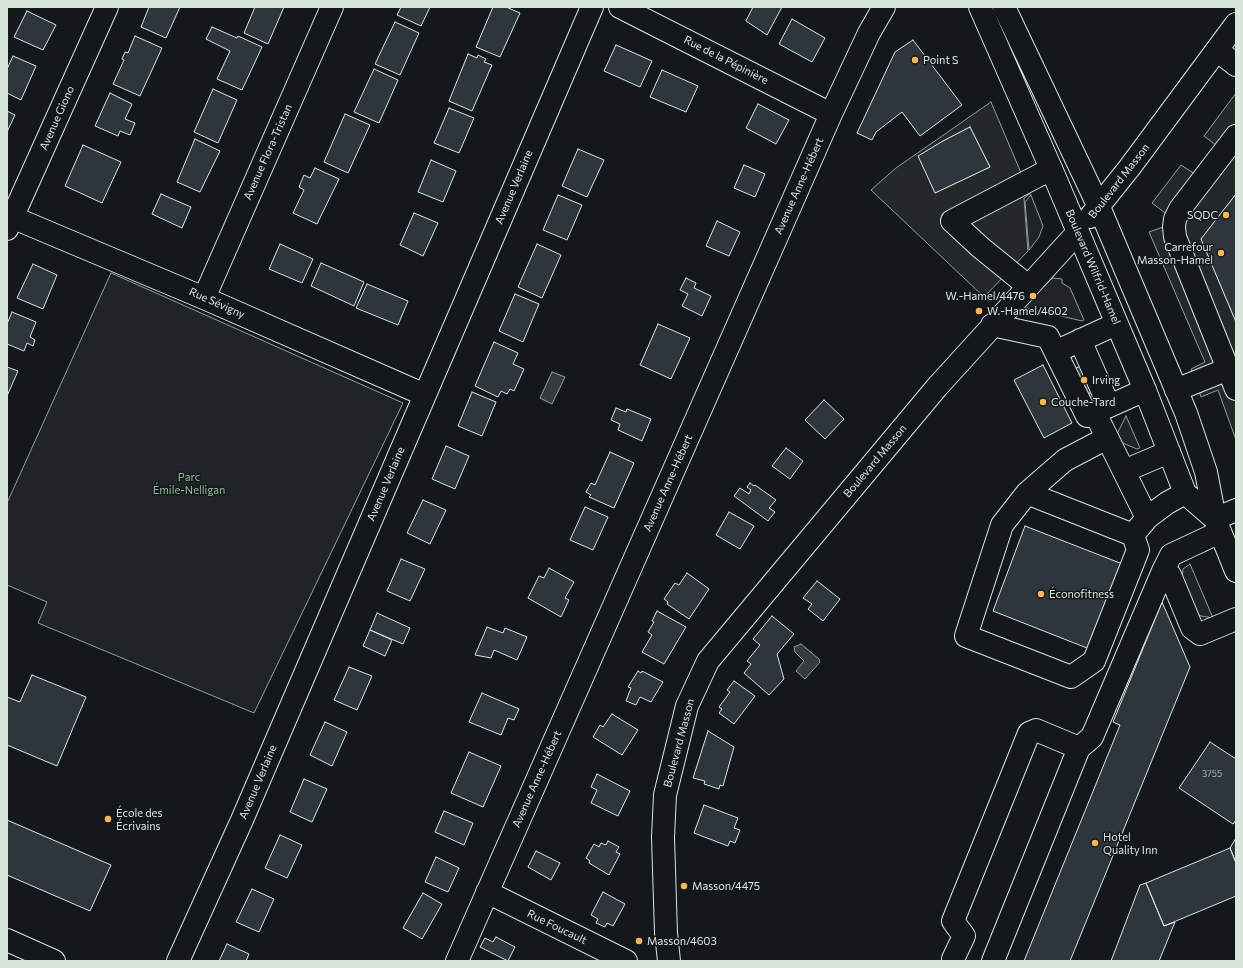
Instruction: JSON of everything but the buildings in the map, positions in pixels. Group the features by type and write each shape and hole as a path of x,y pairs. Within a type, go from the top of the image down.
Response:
{"street":[{"name":"Avenue Giono","path":"9,220 107,7"},
{"name":"Avenue Flora-Tristan","path":"204,298 332,7"},
{"name":"Avenue Verlaine","path":"178,961 246,812 592,7"},
{"name":"Rue de la Pépinière","path":"620,7 831,114"},
{"name":"Avenue Anne-Hébert","path":"457,961 831,114 884,7"},
{"name":"Boulevard Wilfrid-Hamel","path":"980,7 1145,390 1185,493 1217,525"},
{"name":"Boulevard Wilfrid-Hamel","path":"1004,7 1099,207 1176,390 1206,472 1217,525 1236,570"},
{"name":"Boulevard Masson","path":"669,961 666,933 663,837 665,795 687,706 708,661 937,387 1099,207 1130,168 1236,24"},
{"path":"1217,50 1236,65"},
{"path":"1236,136 1180,209 1174,227 1175,237 1232,369 1236,389"},
{"path":"1028,286 980,247 952,221 1051,169"},
{"name":"Rue Sévigny","path":"9,220 204,298 425,395"},
{"path":"1056,352 1116,324"},
{"path":"992,325 1048,336 1087,416 1145,390"},
{"path":"1080,340 1102,409 1107,438 1148,518"},
{"path":"1176,390 1232,369"},
{"path":"1027,493 1133,535 1138,550 1094,661 1071,677 966,636 1002,525 1027,493 1065,460 1107,438"},
{"path":"1124,471 1169,452"},
{"path":"1133,535 1148,518 1167,503 1185,493"},
{"path":"993,961 1079,748 1092,737 1171,555 1217,525 1236,510"},
{"path":"1163,571 1170,575 1192,628 1200,634 1236,619"},
{"path":"953,961 964,936 953,921 1029,733 1036,730 1079,748"},
{"name":"Rue Foucault","path":"488,892 626,961"},
{"path":"7,940 54,961"}],"green space":[{"path":"1031,195 1043,226 1039,237 1029,250 1025,202"},
{"name":"Parc Émile-Nelligan","path":"111,273 403,403 254,713 38,623 47,602 7,585 7,503"},
{"path":"1053,278 1062,279 1062,283 1070,288 1084,320 1082,321 1023,307 1048,281"},
{"path":"1126,416 1140,448 1137,449 1118,441 1116,436"},
{"path":"1190,564 1213,618 1197,614 1182,579 1183,569"}],"shaded area":[{"path":"1236,93 1236,194 1201,239 1236,322 1236,440 1218,390 1201,397 1191,369 1205,362 1149,232 1166,226 1165,213 1152,203 1181,165 1198,176 1217,146 1204,136"},
{"path":"991,102 1030,194 1024,198 1028,251 984,297 871,190 896,168","holes":["970,127 990,167 935,193 919,156"]},
{"path":"552,372 565,377 552,404 540,398"},
{"path":"801,644 819,659 820,662 805,679 796,671 804,661 795,652 794,647"}],"place":[{"name":"Point S","path":"915,60"},
{"name":"SQDC","path":"1226,215"},
{"name":"Carrefour Masson-Hamel","path":"1221,253"},
{"name":"W.-Hamel/4476","path":"1033,296"},
{"name":"W.-Hamel/4602","path":"979,311"},
{"name":"Irving","path":"1084,380"},
{"name":"Couche-Tard","path":"1043,402"},
{"name":"Éconofitness","path":"1041,594"},
{"name":"École des Écrivains","path":"108,819"},
{"name":"Hotel Quality Inn","path":"1095,843"},
{"name":"Masson/4475","path":"684,886"},
{"name":"Masson/4603","path":"639,941"}]}
